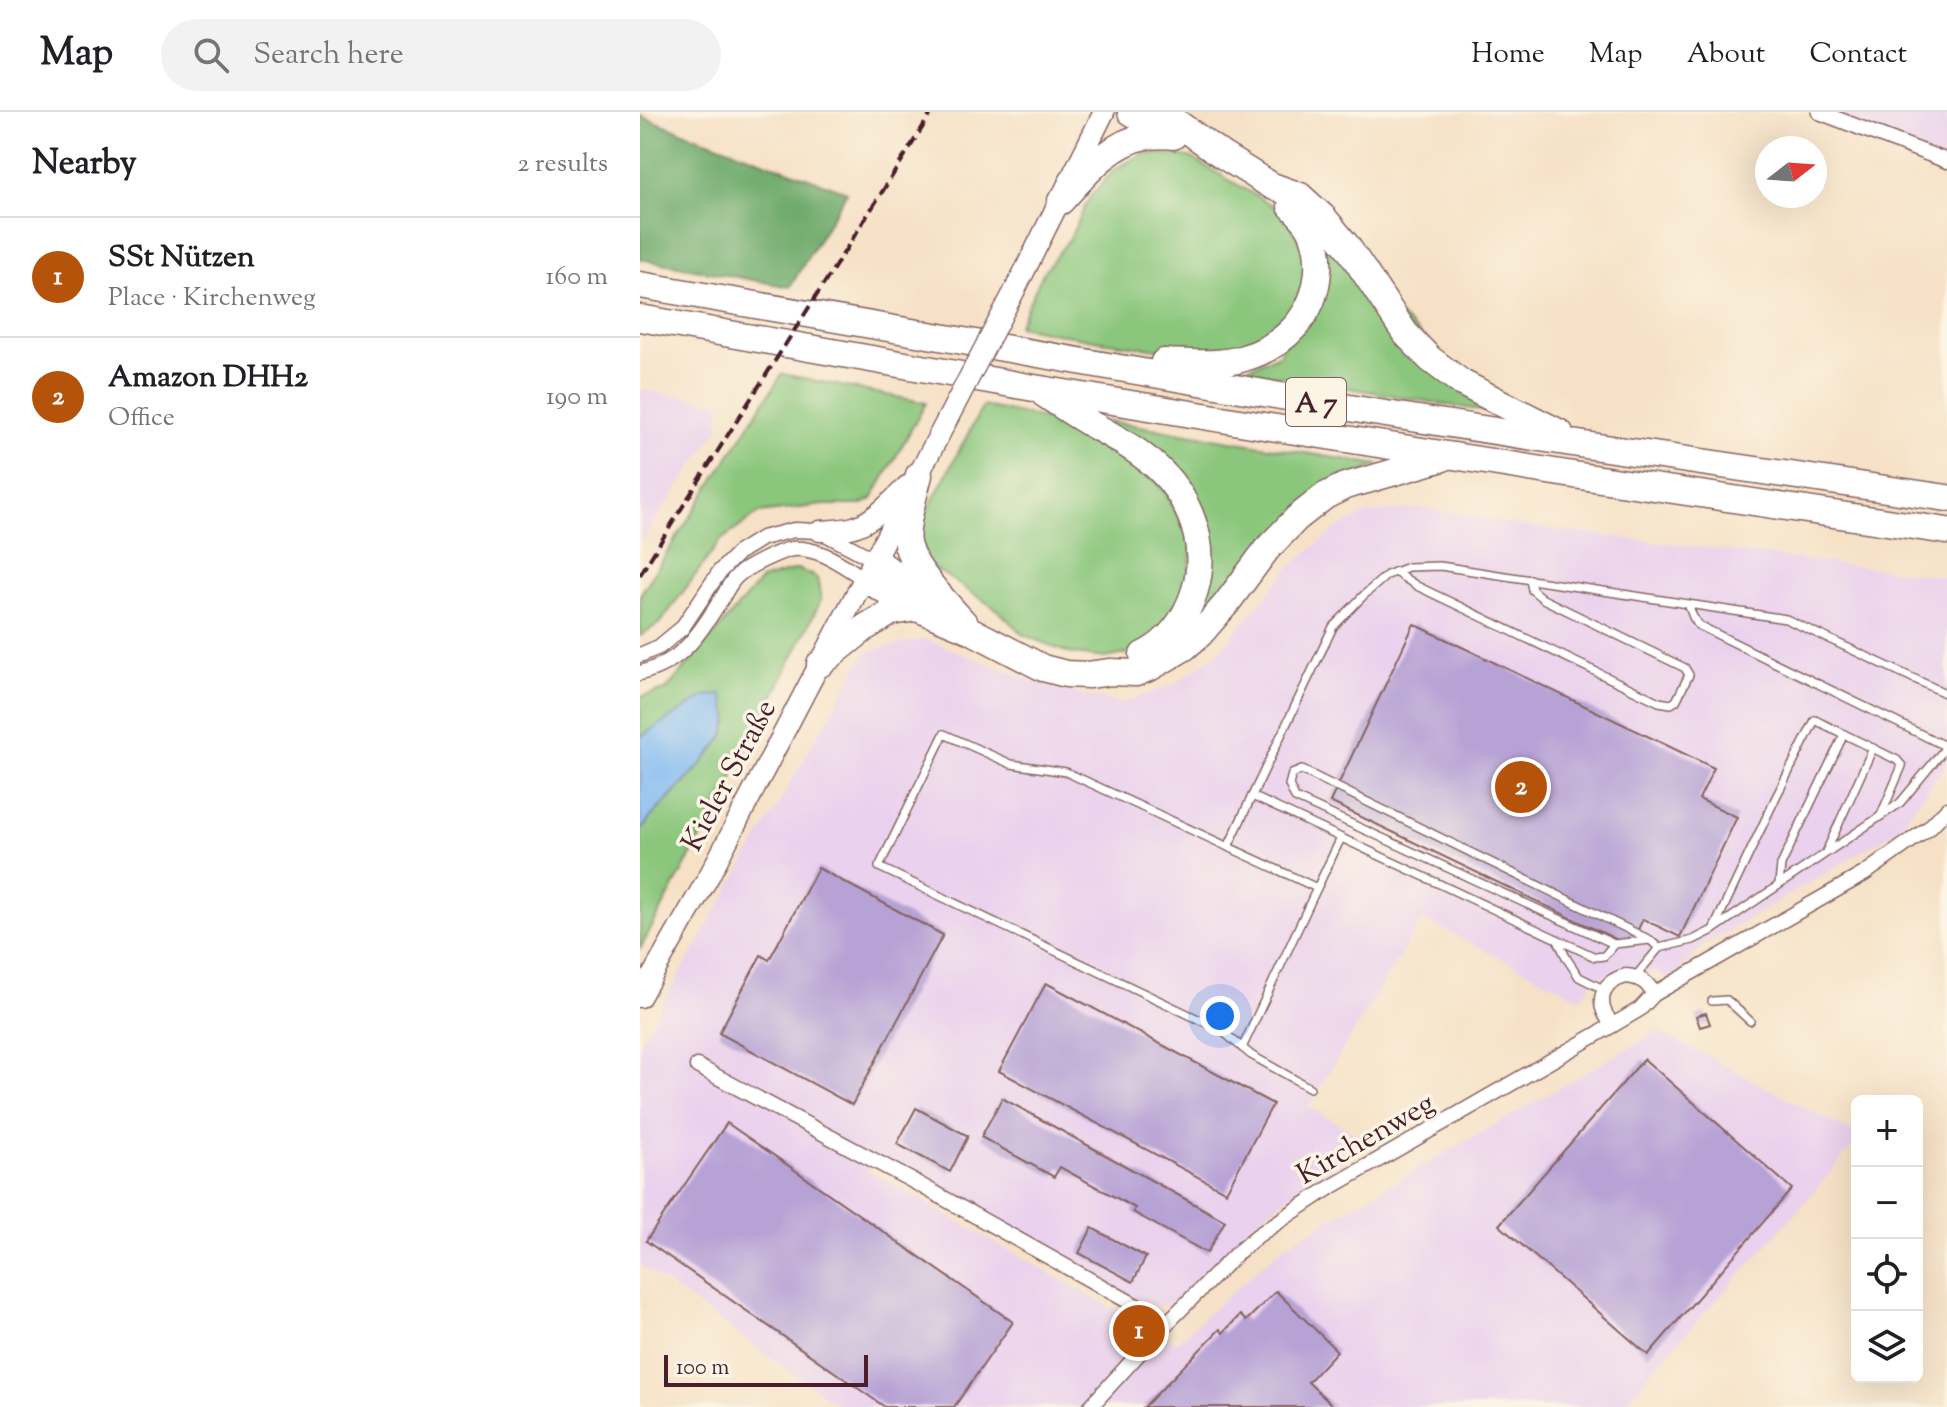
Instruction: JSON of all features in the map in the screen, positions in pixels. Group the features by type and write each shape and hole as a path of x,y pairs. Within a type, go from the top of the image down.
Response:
{"highway":[{"path":"1131,112 1170,120 1272,186 1300,196 1324,218 1347,246 1405,333 1430,359 1462,383 1585,445"},
{"path":"1061,201 1094,164 1170,120"},
{"path":"1047,356 1208,364 1244,359 1276,345 1296,328 1309,308 1317,285 1319,261 1310,229 1272,186"},
{"name":"A 7","path":"640,285 1358,409 1947,498"},
{"name":"A 7","path":"640,318 1034,388 1451,456 1947,531"},
{"path":"1034,388 1146,457 1177,491 1196,527 1198,578 1190,604 1177,629 1154,650 1111,672"},
{"path":"870,569 970,630 1043,668 1066,674 1136,673 1185,647 1200,634 1281,533 1325,496 1345,486 1451,456"},
{"path":"919,475 906,542 929,582 970,630"},
{"path":"870,569 917,608 970,630"},
{"path":"820,664 866,627 891,612 917,608"}],"main road":[{"name":"Kieler Straße","path":"640,997 709,876 870,569 1104,112"},
{"path":"820,531 859,526 919,475"}],"street":[{"path":"1819,112 1947,161"},
{"path":"640,655 659,647 682,628 720,571 738,553 762,538 794,530 820,531 870,569"},
{"path":"640,673 663,664 687,647 737,576 771,557 794,549 806,550 870,569"},
{"name":"Kirchenweg","path":"1090,1407 1237,1253 1286,1215 1640,1009 1654,994 1864,874 1929,828 1947,809"},
{"path":"1613,1025 1602,1007 1602,998 1610,983 1617,978 1635,977 1650,986 1654,994"},
{"path":"697,1066 1032,1247 1165,1325"}],"lane":[{"path":"1228,847 1333,627 1387,575 1408,567 1440,566 1786,619 1947,694"},
{"path":"1395,572 1417,586 1659,702 1671,704 1676,701 1689,675 1685,668 1543,599 1532,590 1530,579"},
{"path":"1635,977 1659,948 1693,940 1713,930 1900,803 1947,747 1698,625 1688,604"},
{"path":"1713,930 1815,720 1897,760 1902,766 1881,815"},
{"path":"1310,1088 1251,1055 1221,1030 879,867 944,734 1011,764 1066,772 1317,888"},
{"path":"1779,884 1781,865 1844,734"},
{"path":"1826,852 1873,748"},
{"path":"1650,940 1614,944 1295,798 1289,785 1292,774 1302,770 1650,940 1659,948"},
{"path":"1252,796 1595,957 1604,956 1614,944"},
{"path":"1242,1048 1341,838"},
{"path":"1558,941 1579,977 1605,990"},
{"path":"1712,1001 1727,1000 1750,1021"}],"shaded area":[{"path":"1815,112 1947,112 1947,162"},
{"path":"640,389 721,403 719,428 640,543"},
{"path":"1425,508 1523,526 1947,577 1947,763 1897,830 1700,948 1685,967 1667,981 1659,973 1649,970 1645,977 1597,976 1581,998 1422,919 1308,1107 1370,1141 1250,1225 1173,1304 1145,1304 874,1157 867,1170 1176,1342 1284,1246 1658,1031 1851,1132 1851,1147 1797,1212 1650,1373 1624,1407 841,1407 640,1265 640,1043 867,651 925,639 1051,688 1122,703 1173,685 1218,653 1290,567 1336,529 1368,513"}],"green space":[{"path":"640,116 847,192 790,287 640,259"},
{"path":"1145,153 1190,157 1270,204 1288,220 1309,262 1304,301 1262,341 1208,356 1018,326 1043,273 1070,238 1089,198 1115,169"},
{"path":"1323,234 1351,271 1508,415 1242,370 1279,355"},
{"path":"782,374 926,403 872,499 861,505 823,505 759,513 721,540 661,622 640,636 640,595"},
{"path":"983,406 1043,418 1089,433 1125,454 1163,488 1192,544 1189,574 1176,610 1157,634 1126,654 1104,658 1068,653 1022,634 998,610 928,564 921,547 921,522"},
{"path":"1108,421 1379,465 1333,484 1189,635 1209,548"},
{"path":"798,569 817,578 821,600 731,781 640,949 641,831 700,766 706,696 640,737 640,697 666,690 761,580"}],"water":[{"path":"722,695 729,719 723,738 651,817 640,837 640,737 705,696"}],"building":[{"path":"1414,624 1714,768 1699,799 1737,817 1680,937 1643,919 1630,946 1330,802"},
{"path":"818,868 943,935 852,1105 719,1033 761,955 769,960"},
{"path":"1046,983 1273,1104 1226,1192 999,1071"},
{"path":"1706,1013 1710,1024 1700,1027 1696,1016"},
{"path":"1644,1059 1792,1189 1648,1355 1499,1225"},
{"path":"1002,1098 1225,1221 1207,1253 1133,1212 1135,1208 1060,1167 1054,1177 981,1137"},
{"path":"916,1108 968,1136 950,1172 897,1144"},
{"path":"727,1123 1013,1322 954,1407 885,1407 646,1241"},
{"path":"1092,1228 1146,1257 1133,1282 1079,1253"},
{"path":"1276,1291 1337,1351 1308,1382 1334,1407 1144,1407 1220,1329 1223,1333 1240,1315 1246,1321"}],"railway":[{"path":"640,575 932,112"}],"place":[{"name":"Amazon DHH2","path":"1521,787"},
{"name":"SSt Nützen","path":"1139,1331"}]}
